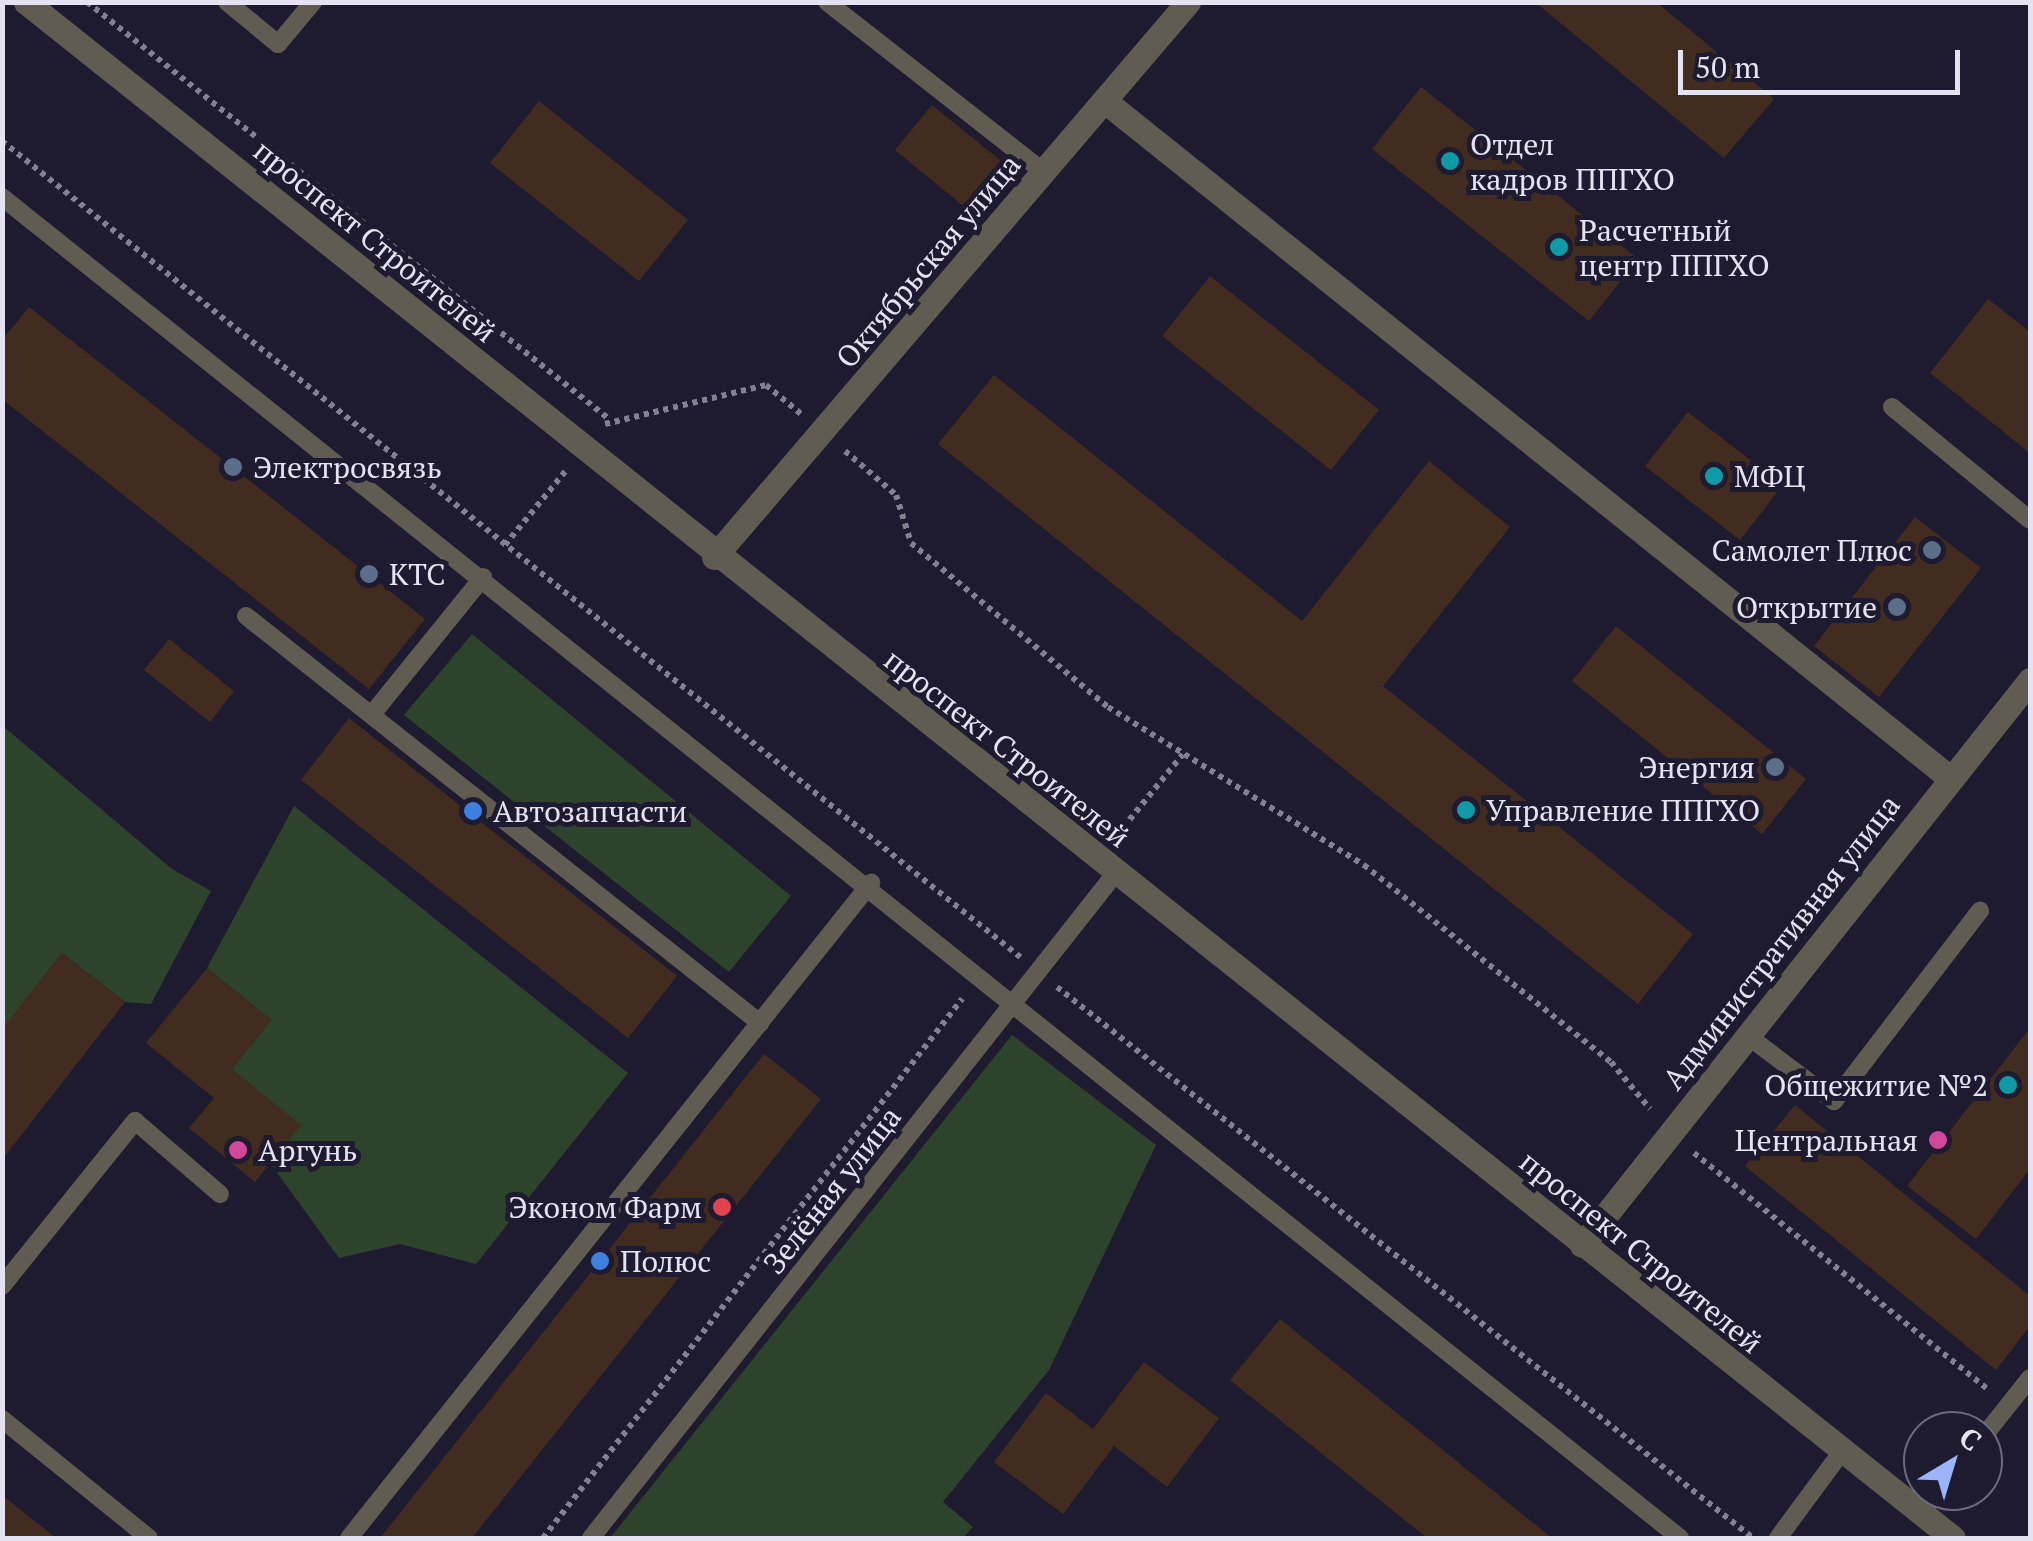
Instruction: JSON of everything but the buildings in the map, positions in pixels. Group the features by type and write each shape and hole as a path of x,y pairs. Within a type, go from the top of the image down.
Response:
{"street":[{"name":"проспект Строителей","path":"26,2 714,557 1840,1454 1953,1538"},
{"name":"Октябрьская улица","path":"714,557 824,433 1188,2"},
{"path":"1106,102 1950,778"},
{"name":"Административная улица","path":"1582,1245 2030,680"}],"lane":[{"path":"227,2 278,44 312,2"},
{"path":"827,2 1045,173"},
{"path":"2,197 871,884 1680,1538"},
{"path":"1892,407 2030,520"},
{"path":"372,713 483,577"},
{"path":"246,616 760,1023"},
{"name":"Зелёная улица","path":"591,1538 1114,875"},
{"path":"349,1538 871,884"},
{"path":"1748,1036 1834,1101 1980,911"},
{"path":"2,1286 134,1121 220,1194"},
{"path":"2003,1412 2030,1378"},
{"path":"2,1419 149,1538"},
{"path":"1778,1538 1840,1454"}],"path":[{"path":"87,2 609,419"},
{"path":"2,142 1038,973 1754,1538"},
{"path":"505,545 609,419 766,385 896,494 911,543 1108,708 1364,864 1611,1062 1672,1135 2008,1406"},
{"path":"543,1538 981,975"}],"green space":[{"path":"472,634 791,896 729,972 404,715"},
{"path":"3,726 172,869 211,891 151,1004 125,1002 62,953 3,1029"},
{"path":"294,806 628,1073 476,1264 400,1244 339,1258 270,1163 232,1069 271,1020 207,968"},
{"path":"1012,1035 1156,1145 1049,1370 943,1502 973,1527 963,1538 610,1538"}],"place":[{"name":"Отдел кадров ППГХО","path":"1450,161"},
{"name":"Расчетный центр ППГХО","path":"1559,247"},
{"name":"Электросвязь","path":"233,467"},
{"name":"МФЦ","path":"1714,476"},
{"name":"Самолет Плюс","path":"1932,550"},
{"name":"КТС","path":"369,574"},
{"name":"Открытие","path":"1897,607"},
{"name":"Энергия","path":"1775,767"},
{"name":"Управление ППГХО","path":"1466,810"},
{"name":"Автозапчасти","path":"473,811"},
{"name":"Общежитие №2","path":"2008,1085"},
{"name":"Центральная","path":"1938,1140"},
{"name":"Аргунь","path":"238,1150"},
{"name":"Эконом Фарм","path":"722,1207"},
{"name":"Полюс","path":"600,1261"}]}
